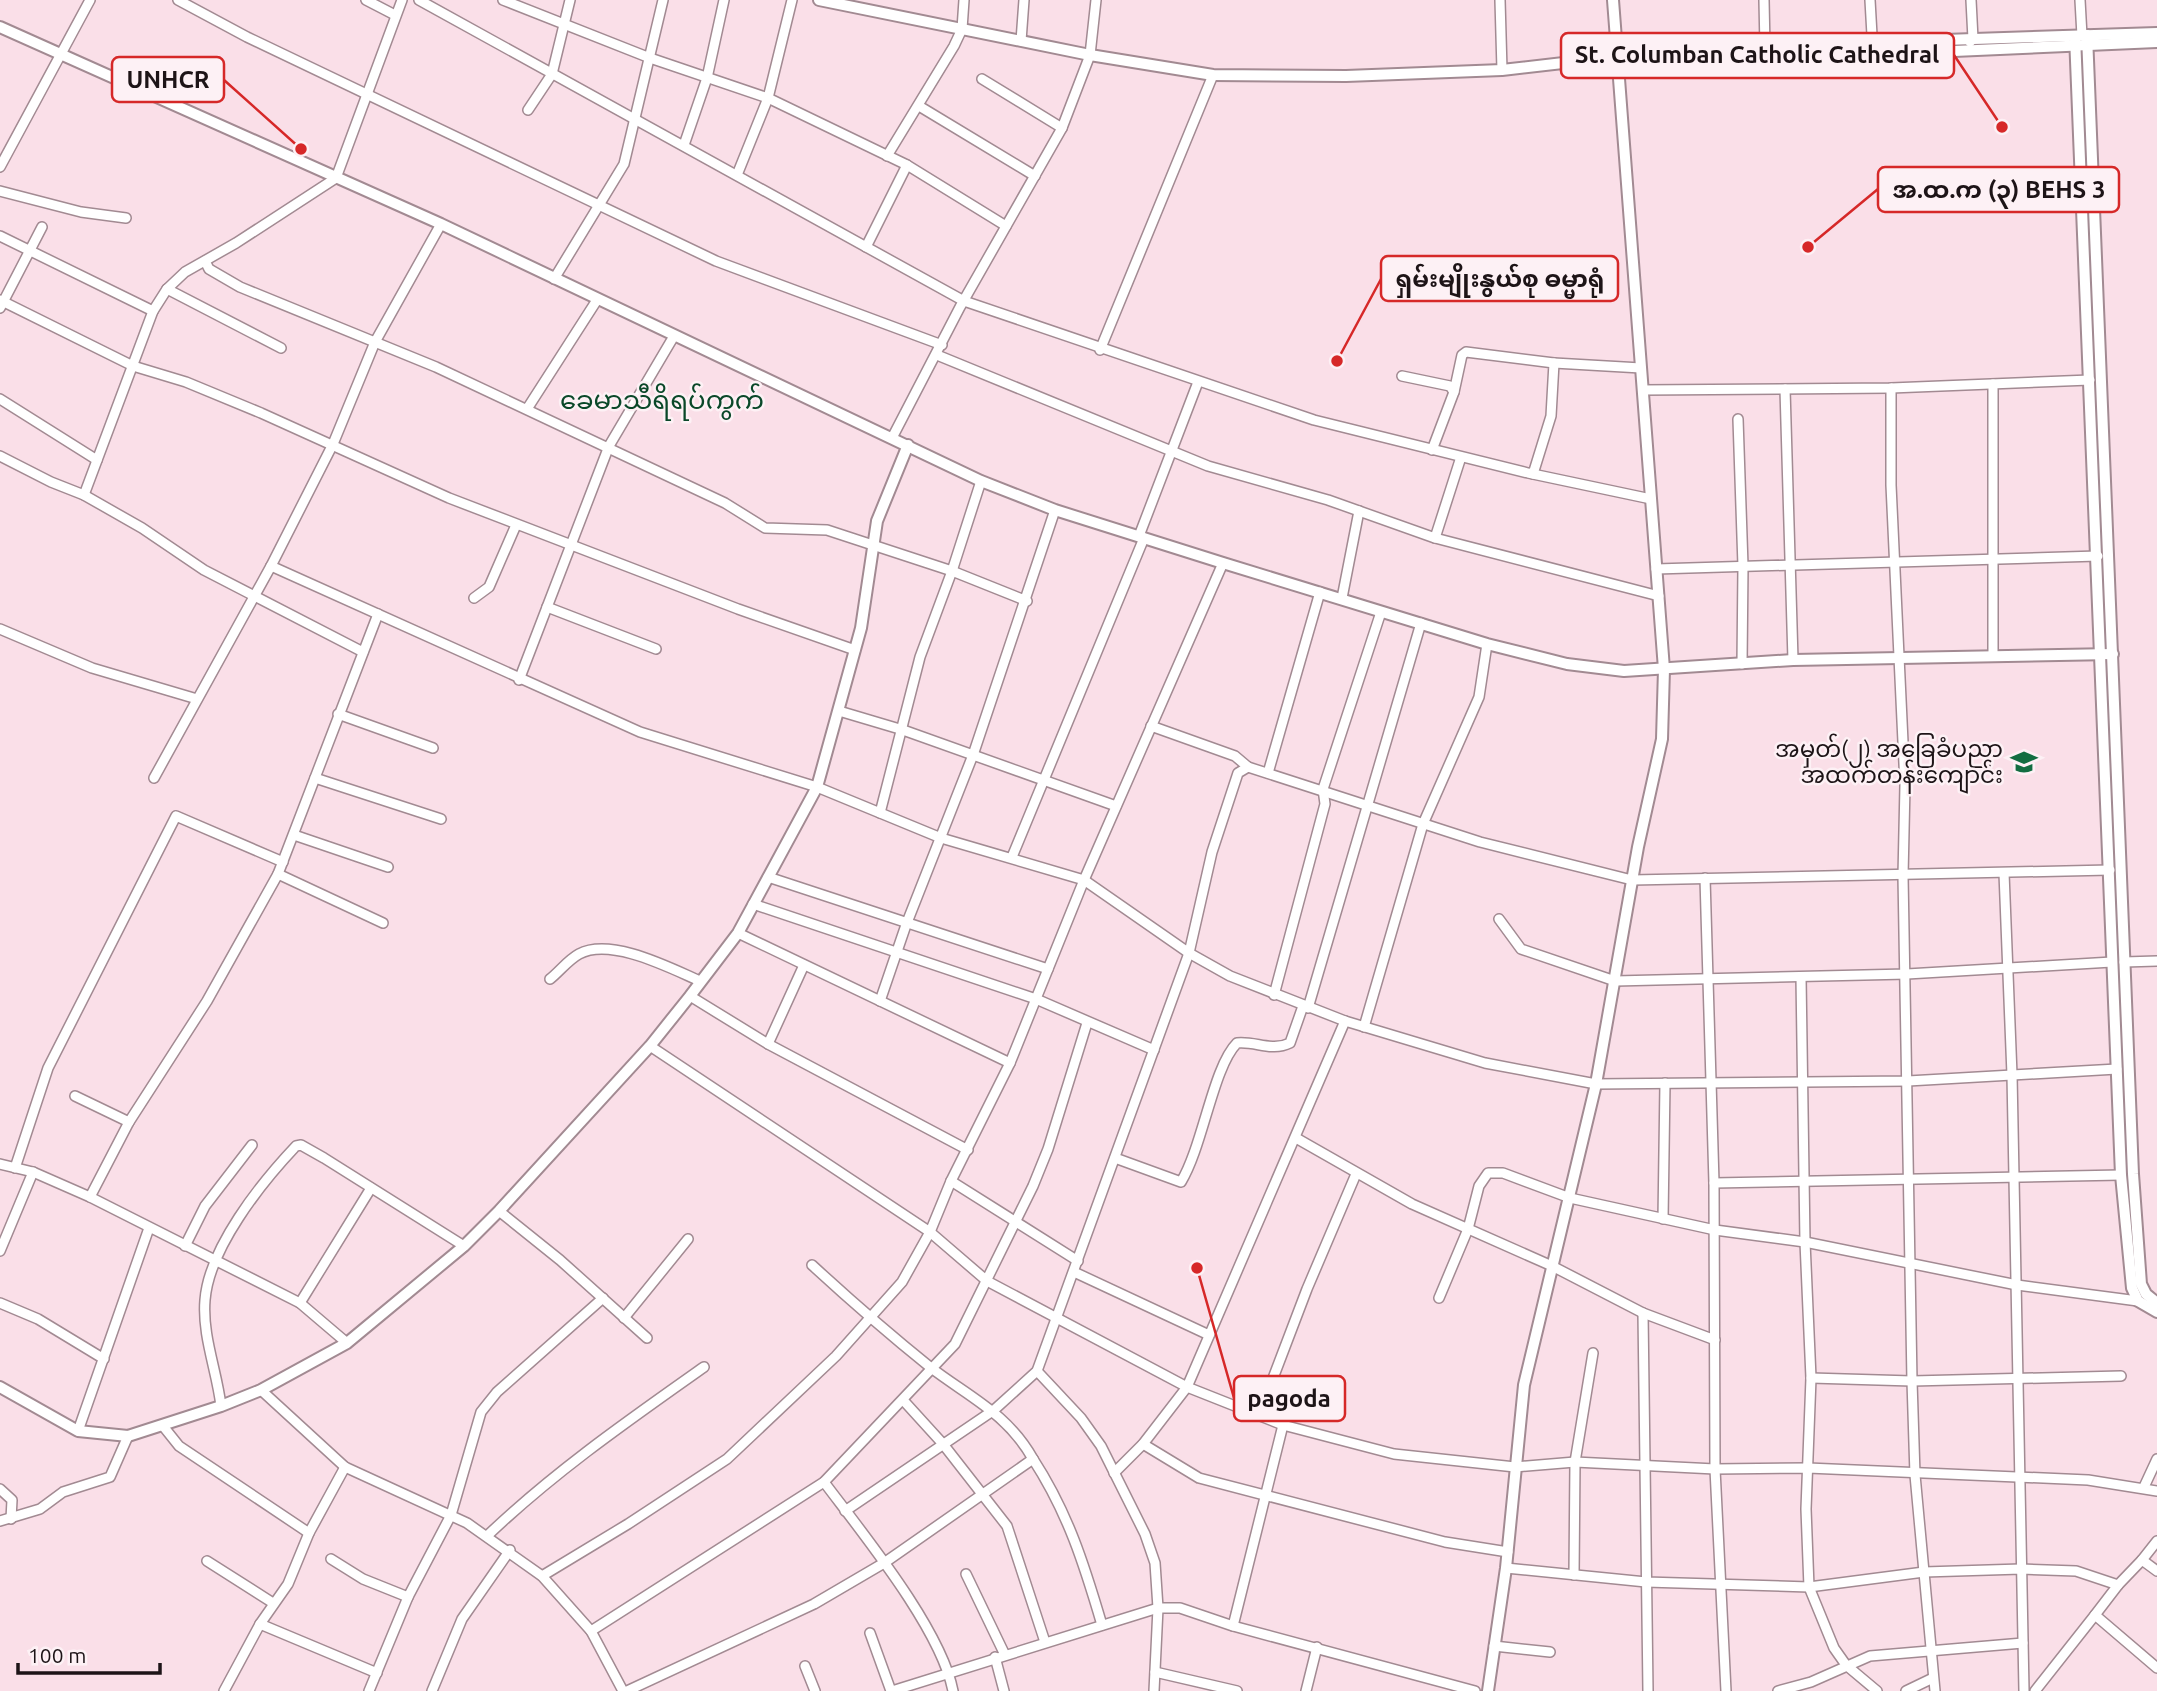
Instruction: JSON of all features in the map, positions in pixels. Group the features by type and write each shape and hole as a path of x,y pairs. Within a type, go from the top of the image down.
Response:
{"street":[{"path":"0,167 90,0"},
{"path":"178,0 368,95 600,203 716,261 942,345"},
{"path":"366,0 395,15"},
{"path":"84,495 153,311 167,289 185,272 336,178 401,0"},
{"path":"419,0 637,118 964,301 1100,350 1314,420 1533,474 1651,499"},
{"path":"503,0 564,27 768,98 907,166 1006,226"},
{"path":"528,110 552,74 570,0"},
{"path":"554,279 624,163 637,118 663,0"},
{"path":"684,145 707,78 724,0"},
{"path":"737,174 768,98 792,0"},
{"path":"819,0 847,3 1090,55 1213,75 1346,76 1502,70 1615,57 1642,50 1873,47 1965,49 2157,33"},
{"path":"887,156 919,106 962,29 964,0"},
{"path":"1021,41 1024,0"},
{"path":"892,438 964,301 1062,128 1090,55 1096,0"},
{"path":"1500,0 1502,70"},
{"path":"1488,1691 1508,1552 1524,1385 1596,1084 1632,880 1662,739 1664,669 1615,57 1613,0"},
{"path":"1764,0 1765,48"},
{"path":"1870,0 1873,47"},
{"path":"1965,49 1973,39 1971,0"},
{"path":"2080,0 2090,380 2098,556 2107,654 2112,962 2121,1175 2129,1273 2138,1301"},
{"path":"0,27 441,224 981,481 1055,510 1487,644 1596,669 1664,669 1793,660 2107,654"},
{"path":"1615,57 1638,65 1973,39 2157,41"},
{"path":"2081,39 2107,654 2139,1270 2146,1294 2157,1303"},
{"path":"1100,350 1213,75"},
{"path":"982,79 1062,128"},
{"path":"919,106 1035,176"},
{"path":"866,247 907,166"},
{"path":"0,191 81,212 126,218"},
{"path":"154,778 271,566 333,444 375,342 441,224"},
{"path":"43,228 1,303 133,366 186,382 516,526 855,650"},
{"path":"0,236 153,311"},
{"path":"205,261 209,269 240,287 375,342 527,409 607,450 725,503 765,528 827,530 952,572 1027,601"},
{"path":"167,289 281,348"},
{"path":"527,409 597,300"},
{"path":"519,680 607,450 674,336"},
{"path":"1432,450 1454,392 1462,355 1466,352 1554,363 1641,368"},
{"path":"937,355 1172,453 1360,511 1434,538 1658,596"},
{"path":"1533,474 1551,416 1554,363"},
{"path":"1402,376 1450,386 1454,392"},
{"path":"1643,390 1891,388 2090,380"},
{"path":"1012,857 1042,781 1108,633 1198,382"},
{"path":"1993,384 1993,655"},
{"path":"1891,388 1905,785 1903,876 1915,1475 1935,1691"},
{"path":"1786,389 1788,565 1793,660"},
{"path":"0,399 97,460"},
{"path":"1738,419 1743,566 1742,664"},
{"path":"0,1387 78,1431 128,1436 220,1406 261,1390 347,1343 464,1247 499,1211 650,1046 738,933 817,787 855,650 877,521 908,445"},
{"path":"0,456 51,482 84,495 142,528 204,570 363,652"},
{"path":"1434,538 1461,457"},
{"path":"880,813 920,657 952,572 981,481"},
{"path":"880,1001 906,925 973,755 1027,601 1055,510"},
{"path":"1342,598 1360,511"},
{"path":"474,598 489,587 516,526"},
{"path":"1657,569 2098,556"},
{"path":"542,1576 727,1459 836,1356 902,1282 930,1232 951,1181 1010,1063 1084,880 1223,563"},
{"path":"271,566 519,680 640,732 817,787 941,838 1084,880 1189,953 1230,976 1345,1021 1485,1063 1596,1084 1908,1081 2117,1069"},
{"path":"1268,773 1320,592"},
{"path":"547,607 656,649"},
{"path":"1274,995 1325,804 1323,789 1381,612"},
{"path":"90,1197 129,1122 207,1001 284,862 378,614"},
{"path":"1115,1158 1181,1182 1205,1124 1226,1057 1237,1043 1256,1043 1270,1048 1290,1043 1306,1007 1421,623"},
{"path":"0,629 92,668 197,699"},
{"path":"1364,1027 1423,824 1479,697 1487,644"},
{"path":"839,712 903,730 1116,806"},
{"path":"338,714 433,748"},
{"path":"1151,726 1235,756 1248,767 1323,789 1423,824 1571,867 1632,880 2110,870"},
{"path":"845,1511 994,1410 1037,1371 1189,953 1218,832 1238,773 1248,767"},
{"path":"315,778 441,819"},
{"path":"15,1168 48,1068 176,816 284,862"},
{"path":"294,835 388,867"},
{"path":"2004,873 2022,1479 2024,1686 2035,1691 2118,1585 2157,1542"},
{"path":"278,874 383,922"},
{"path":"768,877 906,925 1048,969"},
{"path":"1704,878 1715,1230 1715,1469 1726,1691"},
{"path":"753,904 1036,999 1154,1050"},
{"path":"1499,919 1521,949 1615,981 1706,981 1907,974 2112,962"},
{"path":"738,933 1010,1063"},
{"path":"550,979 579,953 611,949 642,957 700,981"},
{"path":"2124,962 2157,961"},
{"path":"768,1044 804,965"},
{"path":"1801,977 1805,1242 1811,1378 1806,1545 1809,1587 1822,1625 1846,1665 1877,1691"},
{"path":"690,996 768,1044 968,1150"},
{"path":"1114,1473 1143,1444 1186,1387 1345,1021"},
{"path":"591,1631 824,1482 933,1369 966,1327 1048,1149 1087,1023"},
{"path":"650,1046 930,1232 987,1281 1059,1316 1186,1387 1283,1425 1394,1454 1515,1467 1575,1462 1644,1463 1715,1469 1808,1468 1915,1475 2088,1480 2157,1491"},
{"path":"1663,1219 1665,1083"},
{"path":"75,1096 129,1122"},
{"path":"1296,1138 1356,1174 1468,1229 1552,1266 1643,1313 1715,1340"},
{"path":"185,1245 205,1206 252,1145"},
{"path":"220,1406 207,1336 205,1299 216,1262 239,1214 296,1146 301,1145 464,1247"},
{"path":"0,1164 33,1172 90,1197 300,1303 347,1343"},
{"path":"0,1251 33,1172"},
{"path":"1439,1298 1468,1229 1479,1186 1488,1172 1503,1173 1570,1198 1715,1230 1805,1242 2017,1285 2138,1301 2157,1312"},
{"path":"1259,1415 1356,1174"},
{"path":"1714,1183 1909,1181 2014,1175 2121,1175"},
{"path":"951,1181 1016,1219 1078,1261"},
{"path":"300,1303 371,1188"},
{"path":"499,1211 647,1338"},
{"path":"78,1431 149,1228"},
{"path":"624,1318 688,1239"},
{"path":"812,1265 869,1318 933,1369 994,1410 1025,1445 1058,1498 1083,1557 1102,1625"},
{"path":"1074,1272 1209,1335"},
{"path":"369,1691 408,1597 451,1515 481,1412 497,1392 603,1298"},
{"path":"0,1303 38,1319 104,1359"},
{"path":"1643,1313 1648,1691"},
{"path":"1574,1575 1575,1462 1592,1353"},
{"path":"487,1536 532,1493 582,1453 704,1367"},
{"path":"1037,1371 1081,1418 1101,1446 1145,1534 1155,1563 1158,1608 1154,1691"},
{"path":"1811,1378 1912,1381 2121,1376"},
{"path":"261,1390 345,1467 451,1515 510,1550 542,1576 591,1631 625,1691 814,1604 884,1563 1033,1459"},
{"path":"903,1400 943,1444 1007,1527 1045,1642"},
{"path":"1233,1626 1283,1425"},
{"path":"163,1426 179,1446 309,1533"},
{"path":"0,1521 40,1509 62,1492 110,1477 128,1436"},
{"path":"1143,1444 1199,1478 1445,1542 1508,1552"},
{"path":"2144,1487 2157,1459"},
{"path":"228,1690 260,1624 288,1584 309,1533 345,1467"},
{"path":"824,1482 884,1563 936,1646 950,1675 953,1691"},
{"path":"0,1489 12,1500 11,1519"},
{"path":"432,1691 462,1619 510,1550"},
{"path":"331,1559 363,1579 408,1597"},
{"path":"2142,1560 2157,1571"},
{"path":"207,1561 274,1603"},
{"path":"1506,1568 1646,1582 1809,1587 1924,1573 2021,1569 2076,1571 2118,1585"},
{"path":"966,1574 1000,1656 1004,1691"},
{"path":"870,1633 892,1691 1158,1608 1180,1608 1233,1626 1475,1691"},
{"path":"2095,1615 2157,1668"},
{"path":"260,1624 377,1673"},
{"path":"1778,1691 1811,1682 1870,1656 1892,1652 1931,1653 2023,1643"},
{"path":"1494,1646 1550,1652"},
{"path":"1306,1691 1317,1647"},
{"path":"805,1666 814,1691"},
{"path":"1155,1672 1237,1691"},
{"path":"1906,1691 1933,1678"}],"place":[{"name":"St. Columban Catholic Cathedral","path":"2002,127"},
{"name":"UNHCR","path":"301,149"},
{"name":"အ.ထ.က (၃) BEHS 3","path":"1808,247"},
{"name":"ရှမ်းမျိုးနွယ်စု ဓမ္မာရုံ","path":"1337,361"},
{"name":"အမှတ်(၂) အခြေခံပညာ အထက်တန်းကျောင်း","path":"2024,762"},
{"name":"pagoda","path":"1197,1268"}],"district":[{"name":"ခေမာသီရိရပ်ကွက်","path":"662,400"}]}
